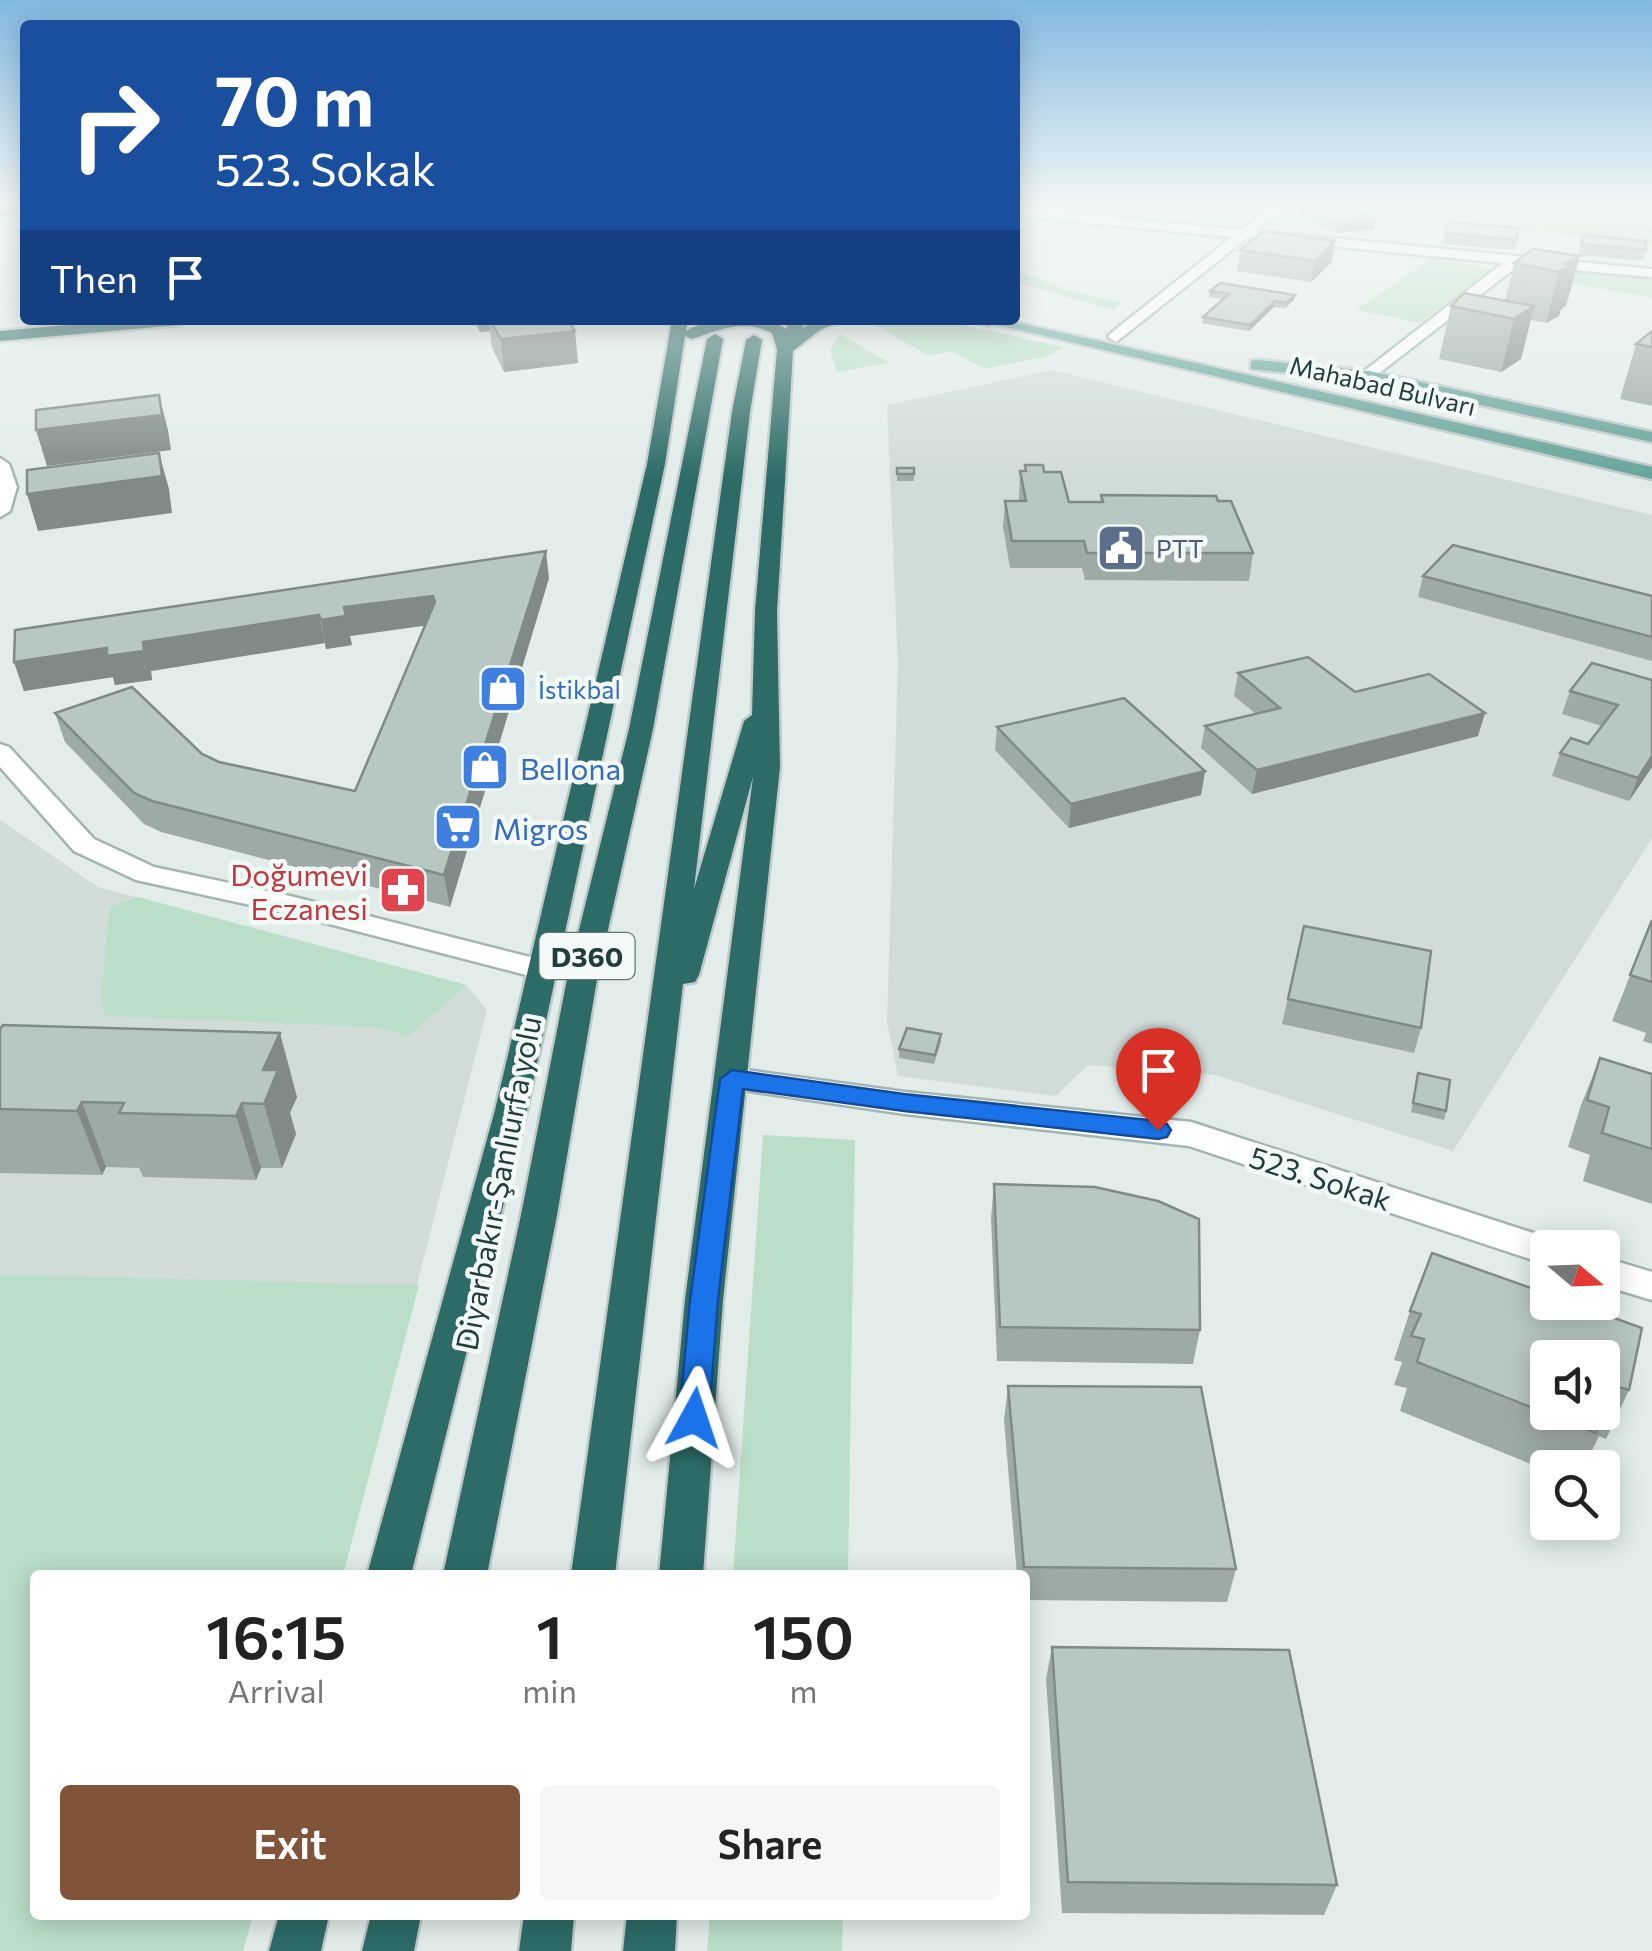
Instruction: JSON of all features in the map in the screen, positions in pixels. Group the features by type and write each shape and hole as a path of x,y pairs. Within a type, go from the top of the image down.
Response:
{"highway":[{"path":"0,336 123,325"},
{"path":"390,1570 511,1110 598,735 668,409 679,332 722,325"},
{"path":"762,325 779,330 785,350"},
{"path":"681,1570 704,1300 767,767 762,700 785,350 796,325"},
{"path":"785,350 820,325"},
{"name":"Diyarbakır-Şanlıurfa yolu","path":"467,1570 539,1214 582,974 642,729 715,339"},
{"name":"D360","path":"594,1570 741,412 754,340"},
{"path":"658,1065 762,700"},
{"path":"582,974 598,735"},
{"path":"294,1951 303,1920"},
{"path":"388,1951 395,1920"},
{"path":"545,1951 548,1920"},
{"path":"649,1951 652,1920"}],"main road":[{"name":"Mahabad Bulvarı","path":"1020,316 1652,454"},
{"name":"Mahabad Bulvarı","path":"1007,325 1652,473"},
{"path":"1094,344 1137,366 1652,487"},
{"path":"1243,364 1368,376 1652,437"}],"street":[{"path":"1116,337 1164,298"},
{"path":"1368,376 1467,298"},
{"path":"0,464 6,487 0,511"},
{"path":"0,752 84,844 146,874 290,905 542,970"},
{"name":"523. Sokak","path":"732,1079 904,1103 1191,1134 1530,1246"},
{"path":"1620,1276 1652,1286"}],"shaded area":[{"path":"1052,370 1652,515 1652,838 1453,1151 1215,1075 1088,1065 1056,1096 898,1076 887,1022 898,666 887,405"},
{"path":"0,820 98,887 466,985 487,1010 344,1570 30,1570 30,1920 252,1920 243,1951 0,1951"}],"green space":[{"path":"1071,298 1122,302 1113,310"},
{"path":"1373,298 1453,298 1420,323 1356,310"},
{"path":"875,325 962,325 1064,347 1045,357 984,369 951,351 929,356"},
{"path":"840,334 890,363 837,372 830,350"},
{"path":"138,897 466,985 408,1036 378,1027 105,1016 101,998 110,907"},
{"path":"763,1135 855,1140 848,1570 733,1570"},
{"path":"0,1275 419,1285 344,1570 30,1570 30,1920 252,1920 243,1951 0,1951"},
{"path":"710,1920 843,1920 842,1951 707,1951"}],"building":[{"path":"1224,298 1292,298 1286,303 1275,301 1250,325 1203,317"},
{"path":"1459,298 1491,298 1534,306 1514,319 1451,306"},
{"path":"493,325 571,325 575,331 501,339"},
{"path":"1652,331 1652,347 1636,344"},
{"path":"159,395 162,415 36,430 36,410"},
{"path":"159,453 162,476 27,494 27,470"},
{"path":"1025,465 1043,465 1044,472 1061,472 1069,502 1103,502 1101,495 1216,496 1218,501 1231,501 1253,553 1087,553 1084,541 1012,541 1005,501 1026,501 1020,471 1026,471"},
{"path":"897,468 914,468 914,474 897,474"},
{"path":"1453,545 1652,596 1652,637 1423,576"},
{"path":"546,551 444,875 152,801 134,793 55,713 132,687 202,754 219,762 355,791 435,602 433,596 344,607 346,616 321,620 319,615 143,642 144,651 107,656 107,648 14,662 15,630"},
{"path":"1308,657 1355,692 1429,674 1485,713 1257,770 1205,726 1280,708 1238,673"},
{"path":"1592,663 1652,680 1652,756 1638,778 1560,753 1571,738 1588,744 1618,705 1570,691"},
{"path":"1124,698 1205,771 1071,804 997,727"},
{"path":"1652,920 1652,982 1630,975"},
{"path":"1304,926 1431,951 1421,1028 1288,999"},
{"path":"3,1025 280,1033 263,1070 278,1070 264,1104 242,1103 236,1116 119,1113 124,1103 82,1102 77,1111 0,1109"},
{"path":"907,1028 941,1034 935,1055 899,1049"},
{"path":"1600,1058 1652,1074 1652,1149 1602,1133 1609,1107 1587,1100"},
{"path":"1418,1073 1450,1080 1446,1111 1413,1103"},
{"path":"994,1184 1095,1187 1158,1201 1199,1219 1200,1330 1000,1327"},
{"path":"1432,1253 1530,1288 1530,1320 1620,1320 1642,1328 1629,1390 1620,1387 1620,1340 1530,1340 1530,1407 1417,1362 1424,1339 1411,1336 1421,1314 1410,1311"},
{"path":"1008,1386 1201,1387 1236,1569 1024,1567"},
{"path":"1052,1647 1289,1650 1337,1885 1068,1882"}],"place":[{"name":"PTT","path":"1121,548"},
{"name":"İstikbal","path":"503,689"},
{"name":"Bellona","path":"485,767"},
{"name":"Migros","path":"458,827"},
{"name":"Doğumevi Eczanesi","path":"403,890"}],"route":[{"path":"694,1418 704,1300 732,1079 904,1103 1158,1130"}]}
